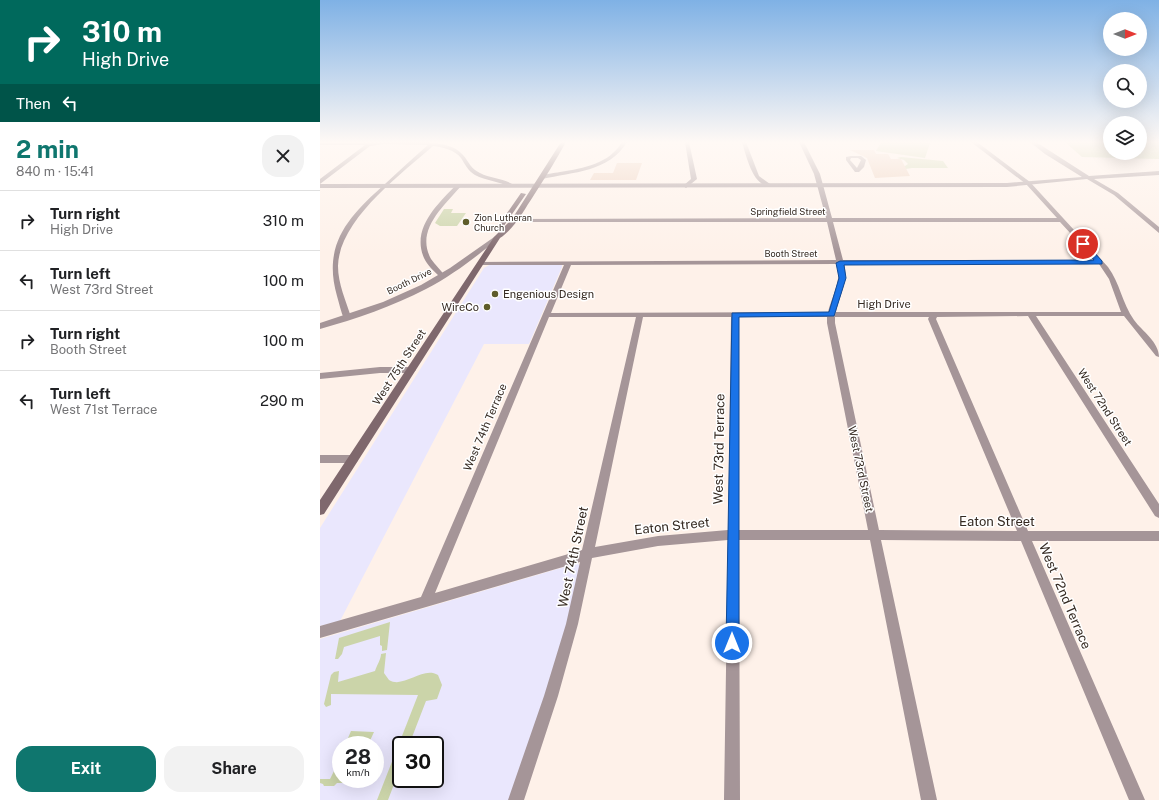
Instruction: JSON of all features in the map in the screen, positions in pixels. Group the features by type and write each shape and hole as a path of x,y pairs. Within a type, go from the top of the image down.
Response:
{"main road":[{"name":"West 75th Street","path":"497,236 504,232 514,220 536,179"},
{"name":"West 75th Street","path":"320,510 481,263 497,236 497,232 532,186 539,179"}],"street":[{"path":"347,317 336,277 335,265 339,244 347,228 358,213 393,179"},
{"path":"495,179 507,182 512,186"},
{"path":"694,179 704,186"},
{"path":"686,186 694,179"},
{"path":"750,185 756,179"},
{"path":"760,179 768,185"},
{"name":"West 73rd Street","path":"818,179 843,278 831,323 929,800"},
{"path":"1025,179 1111,275 1116,284 1122,307 1126,314 1159,354"},
{"path":"320,186 820,186 1030,184 1069,179"},
{"path":"1092,179 1116,194 1159,231"},
{"path":"442,276 429,260 425,252 424,234 426,226 433,215 458,186"},
{"name":"Springfield Street","path":"514,220 1061,220"},
{"name":"Booth Drive","path":"320,326 404,296 442,276 464,262 497,236"},
{"name":"Booth Street","path":"481,263 1100,262"},
{"name":"West 74th Terrace","path":"424,601 568,263"},
{"name":"High Drive","path":"546,315 1126,314"},
{"name":"West 74th Street","path":"516,800 551,696 566,645 588,554 640,315"},
{"name":"West 73rd Terrace","path":"732,800 735,315"},
{"name":"West 72nd Terrace","path":"934,315 932,319 1137,800"},
{"name":"West 72nd Street","path":"1031,315 1159,513"},
{"path":"320,376 380,370 412,370"},
{"path":"320,459 353,459"},
{"name":"Eaton Street","path":"320,632 602,550 658,541 733,535 1159,536"}],"shaded area":[{"path":"491,264 558,264 562,265 562,267 529,344 484,344 340,621 320,626 320,528 484,268"},
{"path":"578,563 581,570 568,621 546,692 509,800 320,800 320,639"}],"green space":[{"path":"444,209 453,209 451,213 466,213 457,226 440,226 435,223"},
{"path":"390,622 387,650 382,651 380,636 344,647 342,654 338,659 335,659 339,638"},
{"path":"386,653 384,673 389,680 401,682 419,675 432,673 438,675 442,685 437,699 426,701 412,736 402,736 418,695 331,694 331,705 326,707 324,704 331,675 334,672 339,671 338,682 375,671 381,654"},
{"path":"351,731 374,732 372,736 349,736"},
{"path":"392,762 393,788 388,800 377,800 382,788 384,788 384,782"},
{"path":"332,775 332,786 324,786 320,783 320,779 330,779"}],"building":[{"path":"590,179 636,179 636,180"}],"place":[{"name":"Zion Lutheran Church","path":"466,222"},
{"name":"Engenious Design","path":"495,294"},
{"name":"WireCo","path":"487,307"}],"route":[{"path":"732,643 735,315 832,315 834,304 843,278 840,263 1100,262 1083,244"}]}
